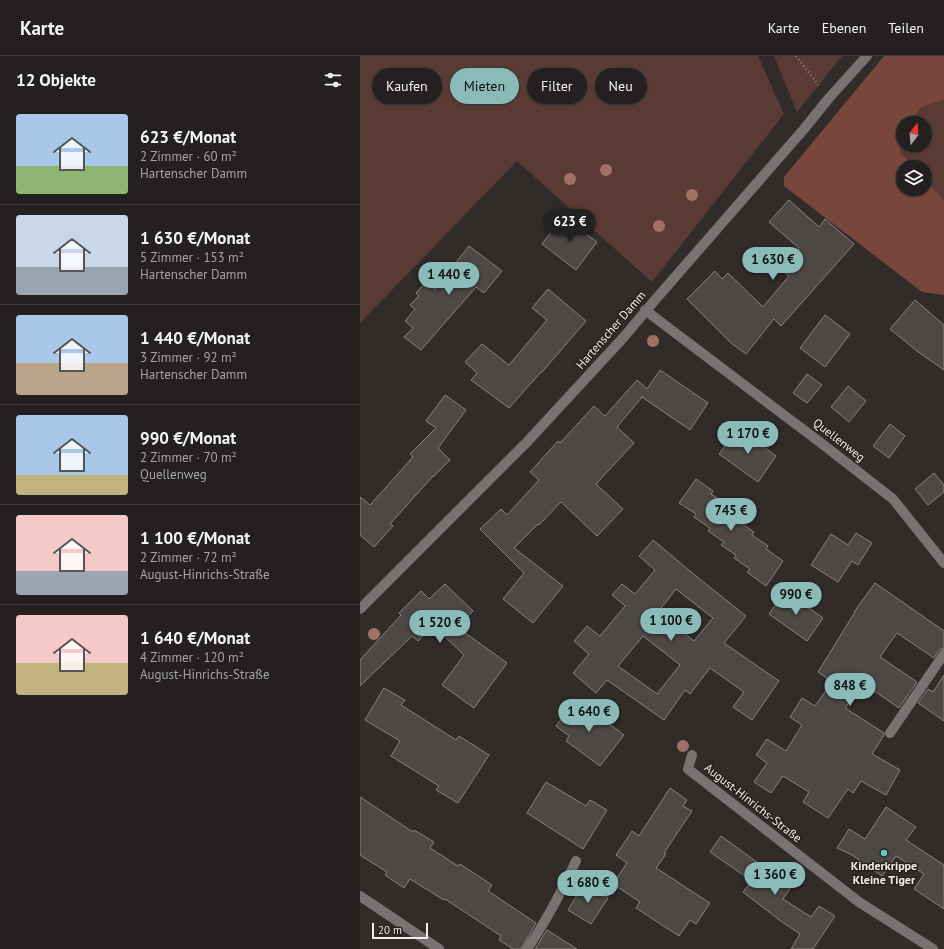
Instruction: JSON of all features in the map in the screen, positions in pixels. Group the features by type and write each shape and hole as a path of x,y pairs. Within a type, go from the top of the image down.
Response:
{"street":[{"name":"Hartenscher Damm","path":"360,609 545,423 623,338 645,310 867,56"},
{"name":"Quellenweg","path":"645,310 806,431 893,499 944,563"},
{"path":"890,733 944,654"},
{"name":"August-Hinrichs-Straße","path":"692,755 688,769 859,902 932,949"},
{"path":"527,949 557,902 576,861"},
{"path":"360,896 439,949"}],"path":[{"path":"796,56 820,88"}],"shaded area":[{"path":"360,56 758,56 784,114 652,282 517,161 360,323"},
{"path":"774,56 842,56 797,112"},
{"path":"884,56 944,56 944,100 922,107 915,116 896,116 896,152 900,152 907,160 896,160 896,196 932,196 932,187 944,200 944,295 922,292 784,186 784,177"},
{"path":"944,100 944,200 932,187 932,160 907,160 900,152 932,152 932,116 915,116 922,107"}],"building":[{"path":"789,200 819,227 825,219 854,244 781,326 774,319 746,354 731,343 687,299 715,271 722,279 728,273 763,307 789,276 781,270 799,248 769,222"},
{"path":"563,217 597,242 576,270 542,244"},
{"path":"469,246 502,271 484,293 476,287 421,350 404,337 413,328 405,321 415,309 410,305 419,296 416,293 426,282 435,289"},
{"path":"548,289 586,321 509,408 471,380 477,373 465,362 482,344 509,365 547,320 532,308"},
{"path":"915,300 944,325 944,370 890,329"},
{"path":"825,315 850,334 825,367 800,348"},
{"path":"660,370 708,403 690,430 642,397 617,427 634,443 596,484 623,509 597,536 561,502 514,548 563,586 533,623 503,599 524,573 480,529 501,509 507,515 539,480 530,472 558,441 560,443 594,406 605,416 637,380 647,389"},
{"path":"807,374 822,385 807,403 793,393"},
{"path":"848,386 866,401 849,422 831,407"},
{"path":"445,395 466,410 438,448 450,460 433,476 390,524 393,526 374,547 360,535 360,497 370,505 413,457 410,454 436,428 426,421"},
{"path":"890,424 905,436 889,458 873,446"},
{"path":"738,428 776,456 758,482 719,454"},
{"path":"934,473 944,485 944,492 928,505 915,489"},
{"path":"696,479 713,491 711,494 727,505 725,508 740,518 738,521 754,532 752,535 768,546 766,549 783,561 766,586 747,572 750,569 734,558 736,555 721,545 724,542 708,531 710,528 694,517 696,514 679,503"},
{"path":"856,533 872,543 858,565 852,561 838,582 811,565 831,534 848,545"},
{"path":"653,540 746,616 724,643 779,681 752,720 733,707 744,692 710,668 690,694 685,690 664,720 607,680 596,693 573,673 589,654 574,641 587,626 600,636 625,606 612,595 622,584 635,594 655,570 639,556","holes":["676,589 713,618 694,641 658,612","643,636 680,665 657,694 618,666"]},
{"path":"875,583 944,631 944,648 939,650 934,658 897,633 880,657 917,682 899,708 863,683 845,708 884,733 872,754 900,770 886,795 861,781 853,793 848,789 828,818 803,802 809,792 783,776 771,793 754,782 767,763 756,755 767,739 786,751 802,725 790,717 802,698 815,706 832,682 818,672 854,612"},
{"path":"445,584 473,611 457,627 507,663 474,708 442,685 464,655 433,625 418,641 412,636 360,686 360,660 401,615 399,613 421,591 429,599"},
{"path":"785,591 823,618 807,641 769,614"},
{"path":"944,675 944,721 918,703 928,689 933,692"},
{"path":"384,688 405,700 401,705 456,740 459,736 489,755 458,803 436,790 439,786 391,756 400,741 365,720"},
{"path":"577,699 624,735 600,766 566,741 569,736 556,726"},
{"path":"546,782 586,806 590,800 607,810 583,849 527,813"},
{"path":"670,788 687,800 683,806 692,811 664,853 666,854 656,868 710,903 696,924 690,920 679,936 636,908 640,902 613,884 627,863 616,855 632,831 639,836"},
{"path":"360,797 413,832 414,830 434,842 430,848 458,866 460,864 492,885 488,891 536,923 521,949 513,949 499,940 501,936 445,899 444,900 410,879 404,888 385,875 387,872 360,855"},
{"path":"886,807 916,827 906,840 944,865 944,909 914,889 924,874 896,856 882,876 852,855 837,848 849,829 865,839"},
{"path":"721,836 791,887 783,899 811,917 819,906 835,916 813,949 791,949 800,934 743,892 752,881 710,852"},
{"path":"584,883 608,898 591,924 568,910"},
{"path":"547,930 577,949 535,949"}],"place":[{"name":"Kinderkrippe Kleine Tiger","path":"884,853"}]}
